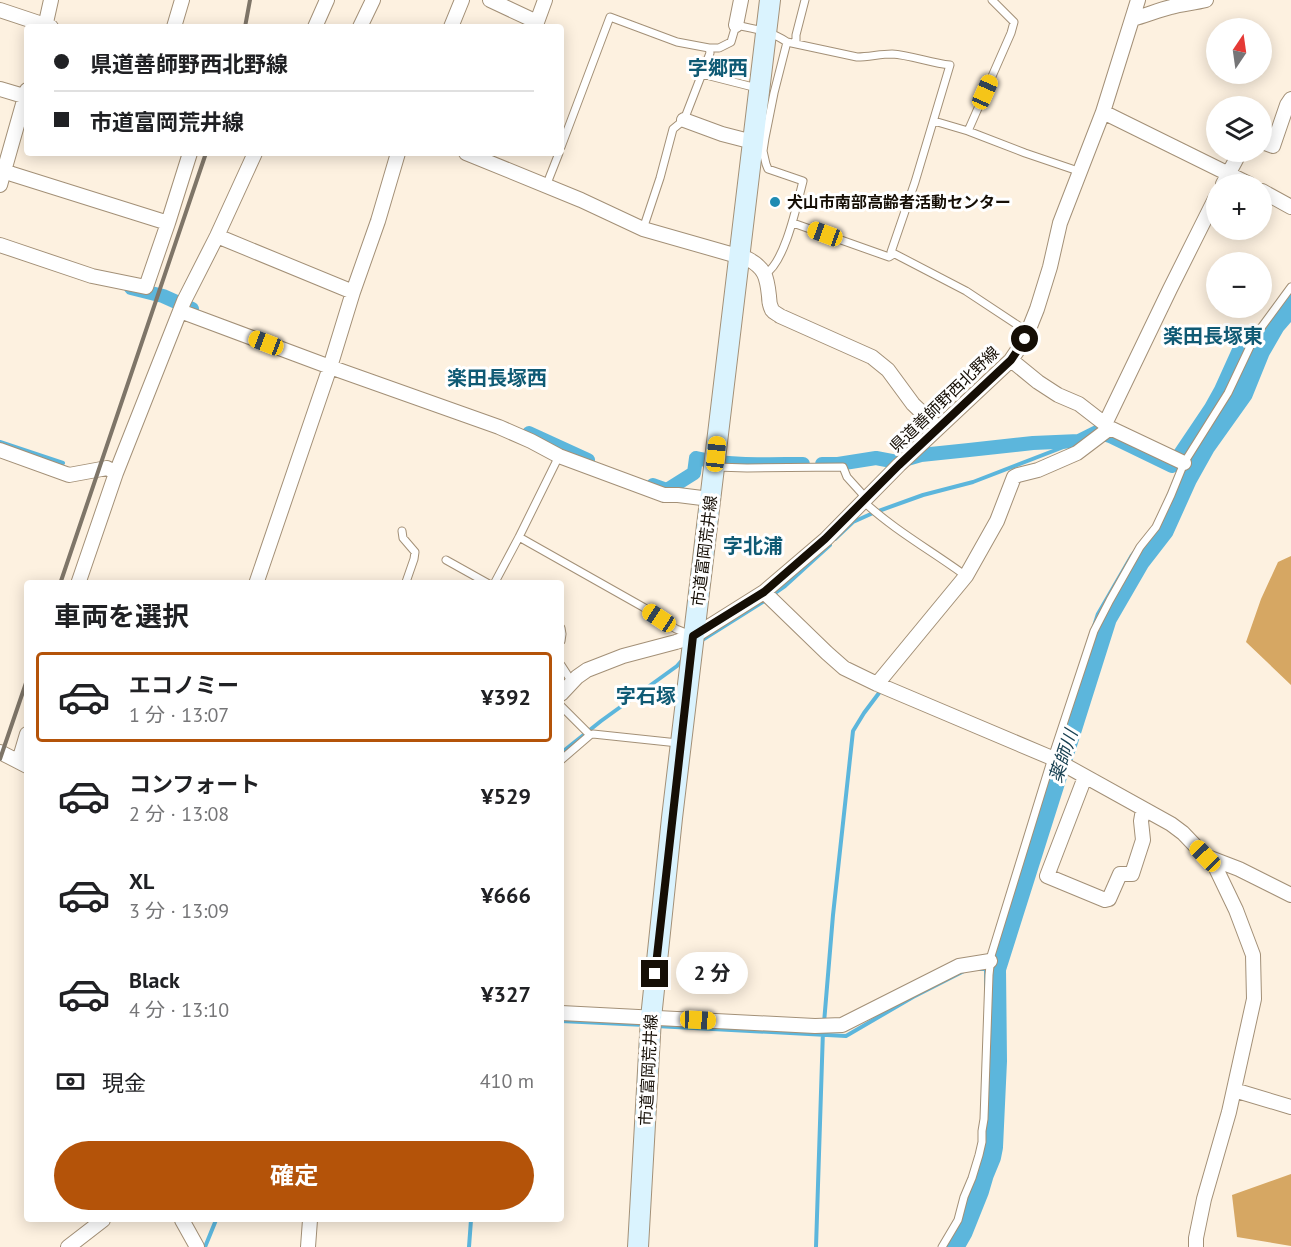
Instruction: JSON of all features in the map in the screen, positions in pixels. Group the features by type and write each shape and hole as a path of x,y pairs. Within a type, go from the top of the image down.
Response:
{"street":[{"path":"47,24 51,0"},
{"path":"175,24 182,0"},
{"path":"316,24 327,0"},
{"path":"361,24 373,0"},
{"path":"451,24 462,0"},
{"path":"490,0 537,21 545,0"},
{"path":"736,26 741,0"},
{"name":"市道富岡荒井線","path":"638,1247 650,1025 693,636 770,0"},
{"name":"県道善師野西北野線","path":"564,691 587,670 604,662 693,636 769,596 910,454 1011,360 1025,339 1037,309 1060,223 1103,112 1138,0"},
{"path":"1132,19 1171,7 1206,0"},
{"path":"0,10 41,24"},
{"path":"0,89 24,94"},
{"path":"1272,146 1291,99"},
{"path":"0,185 2,169 24,100"},
{"path":"1103,112 1217,174"},
{"path":"684,120 722,135 753,142"},
{"path":"0,245 92,276 146,287 189,156"},
{"path":"79,580 116,473 182,306 218,237 254,156"},
{"path":"257,580 378,222 397,156"},
{"path":"473,156 643,229 755,263 765,274 772,310 780,316 872,357 888,370 913,404 938,428"},
{"path":"2,169 168,223"},
{"path":"1272,197 1291,207"},
{"path":"883,687 966,576 997,521 1014,477 1038,470 1077,453 1106,429 1151,328 1206,217"},
{"path":"218,237 353,292"},
{"path":"182,306 499,427 559,456 664,495 710,499"},
{"path":"1011,360 1058,395 1079,404 1106,429 1184,463"},
{"path":"0,450 69,475 106,468 116,473"},
{"path":"769,596 844,668 883,687 1052,758 1177,828 1205,856 1239,869 1291,895"},
{"path":"0,752 23,763"},
{"path":"1085,777 1047,876 1106,900 1109,899 1120,874 1132,874 1143,840 1141,821 1143,810"},
{"path":"1196,1247 1204,1199 1229,1112 1254,999 1253,955 1236,910 1212,860"},
{"path":"564,1013 650,1025 842,1025 959,966 990,961"},
{"path":"1234,1090 1291,1107"},
{"path":"68,1247 101,1222"},
{"path":"183,1222 197,1247"},
{"path":"308,1247 310,1222"}],"lane":[{"path":"796,44 796,35 805,0"},
{"path":"968,131 1014,22 993,0"},
{"path":"564,139 610,17 677,42 709,48 718,48 731,42 736,26 766,31 786,42 857,57 893,54 950,66 891,252 966,291 1028,332"},
{"path":"765,274 777,261 793,223 803,181 768,169 764,151 786,42"},
{"path":"643,229 660,178 672,129 684,120 710,53 709,48"},
{"path":"702,74 759,89"},
{"path":"934,121 1081,172"},
{"path":"546,186 558,156"},
{"path":"793,223 889,257 894,254"},
{"path":"942,1247 958,1220 982,1142 990,961 1052,758 1094,631 1140,547 1156,527 1184,463 1228,393 1255,336 1291,286"},
{"path":"493,580 519,537 559,456"},
{"path":"715,462 778,468 843,467 847,477 878,513 966,576"},
{"path":"402,531 403,538 415,552 407,580"},
{"path":"519,537 676,629 693,636"},
{"path":"446,560 484,580"},
{"path":"564,670 572,682"},
{"path":"564,709 590,735 681,743"},
{"path":"564,757 590,735"}],"shaded area":[{"path":"1291,556 1291,685 1246,642 1261,599 1278,562"},
{"path":"1291,1174 1291,1246 1237,1237 1232,1195"}],"waterway":[{"path":"131,288 163,296 192,309"},
{"name":"薬師川","path":"953,1247 978,1191 992,1147 996,1061 995,969 1106,618 1139,561 1163,530 1186,479 1205,445 1242,393 1259,351 1274,325 1291,305"},
{"path":"822,464 876,458 897,462 921,455 1033,443 1079,441 1097,432 1172,466 1211,408 1240,348 1259,351"},
{"path":"529,433 588,460"},
{"path":"835,539 853,522 873,513 923,495 973,482 1079,441"},
{"path":"0,442 63,463"},
{"path":"653,485 667,490 694,473 696,458 736,463 803,464"},
{"path":"772,595 830,545"},
{"path":"699,642 766,600"},
{"path":"564,751 677,666 684,658"},
{"path":"824,1023 853,731 882,689"},
{"path":"978,969 995,969"},
{"path":"656,1026 846,1036 913,997 964,971"},
{"path":"564,1021 645,1025"},
{"path":"816,1247 823,1030"},
{"path":"205,1247 215,1222"},
{"path":"469,1247 471,1222"}],"railway":[{"path":"246,24 250,0"},
{"path":"61,580 205,156"},
{"path":"0,759 24,689"}],"place":[{"name":"犬山市南部高齢者活動センター","path":"775,202"}],"district":[{"name":"字郷西","path":"718,68"},
{"name":"楽田長塚東","path":"1213,336"},
{"name":"楽田長塚西","path":"497,378"},
{"name":"字北浦","path":"753,546"},
{"name":"字石塚","path":"646,696"}],"route":[{"path":"655,974 693,636 764,592 825,539 899,465 1011,360 1025,339"}]}
